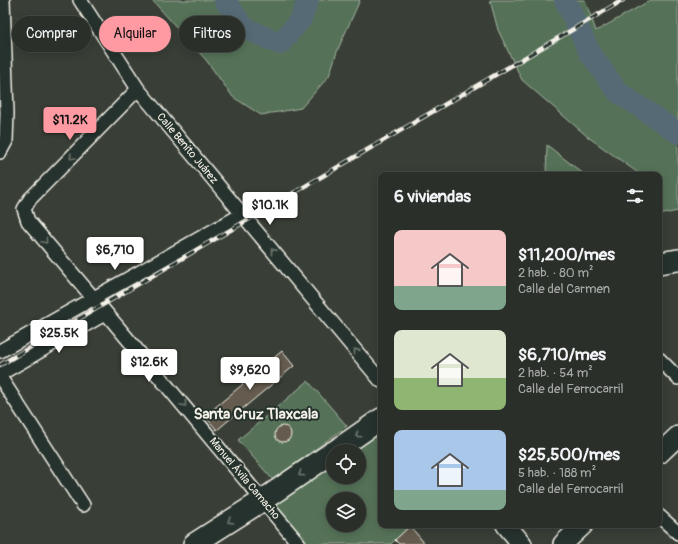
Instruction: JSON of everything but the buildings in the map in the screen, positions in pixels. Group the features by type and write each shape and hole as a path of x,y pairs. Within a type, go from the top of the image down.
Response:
{"main road":[{"path":"662,263 678,260"},
{"path":"345,444 378,421"},
{"path":"662,451 678,436"},
{"path":"194,544 264,500 326,457"},
{"path":"509,528 522,544"},
{"path":"563,544 580,528"}],"street":[{"path":"0,152 6,141 7,113 3,0"},
{"name":"Calle Benito Juárez","path":"80,0 138,89 378,372"},
{"name":"Manuel Ávila Camacho","path":"138,89 30,199 24,209 28,221 300,544"},
{"path":"0,351 243,214"},
{"path":"0,374 106,313"},
{"path":"662,362 678,378"},
{"path":"0,377 83,504"},
{"path":"662,519 678,533"}],"green space":[{"path":"152,0 360,0 338,49 329,76 301,108 261,115 233,97 199,52 245,52 245,16 179,16 179,30 171,21 171,16 166,16"},
{"path":"490,0 585,0 596,31 651,0 678,0 678,211 662,214 662,172 637,172 588,137 522,80 498,30"},
{"path":"547,145 581,172 546,172"},
{"path":"308,381 347,426 273,480 238,440","holes":["283,427 288,428 291,435 289,440 282,442 277,440 276,433 278,429"]},
{"path":"378,432 378,528 407,528 391,544 306,544 274,504 326,468 326,484 366,484 366,444 361,444"}],"waterway":[{"path":"225,0 243,27 280,44 301,19 308,0"},
{"path":"565,0 590,53 618,92 678,133"}],"railway":[{"path":"0,365 623,0"}],"district":[{"name":"Santa Cruz Tlaxcala","path":"256,414"}]}
